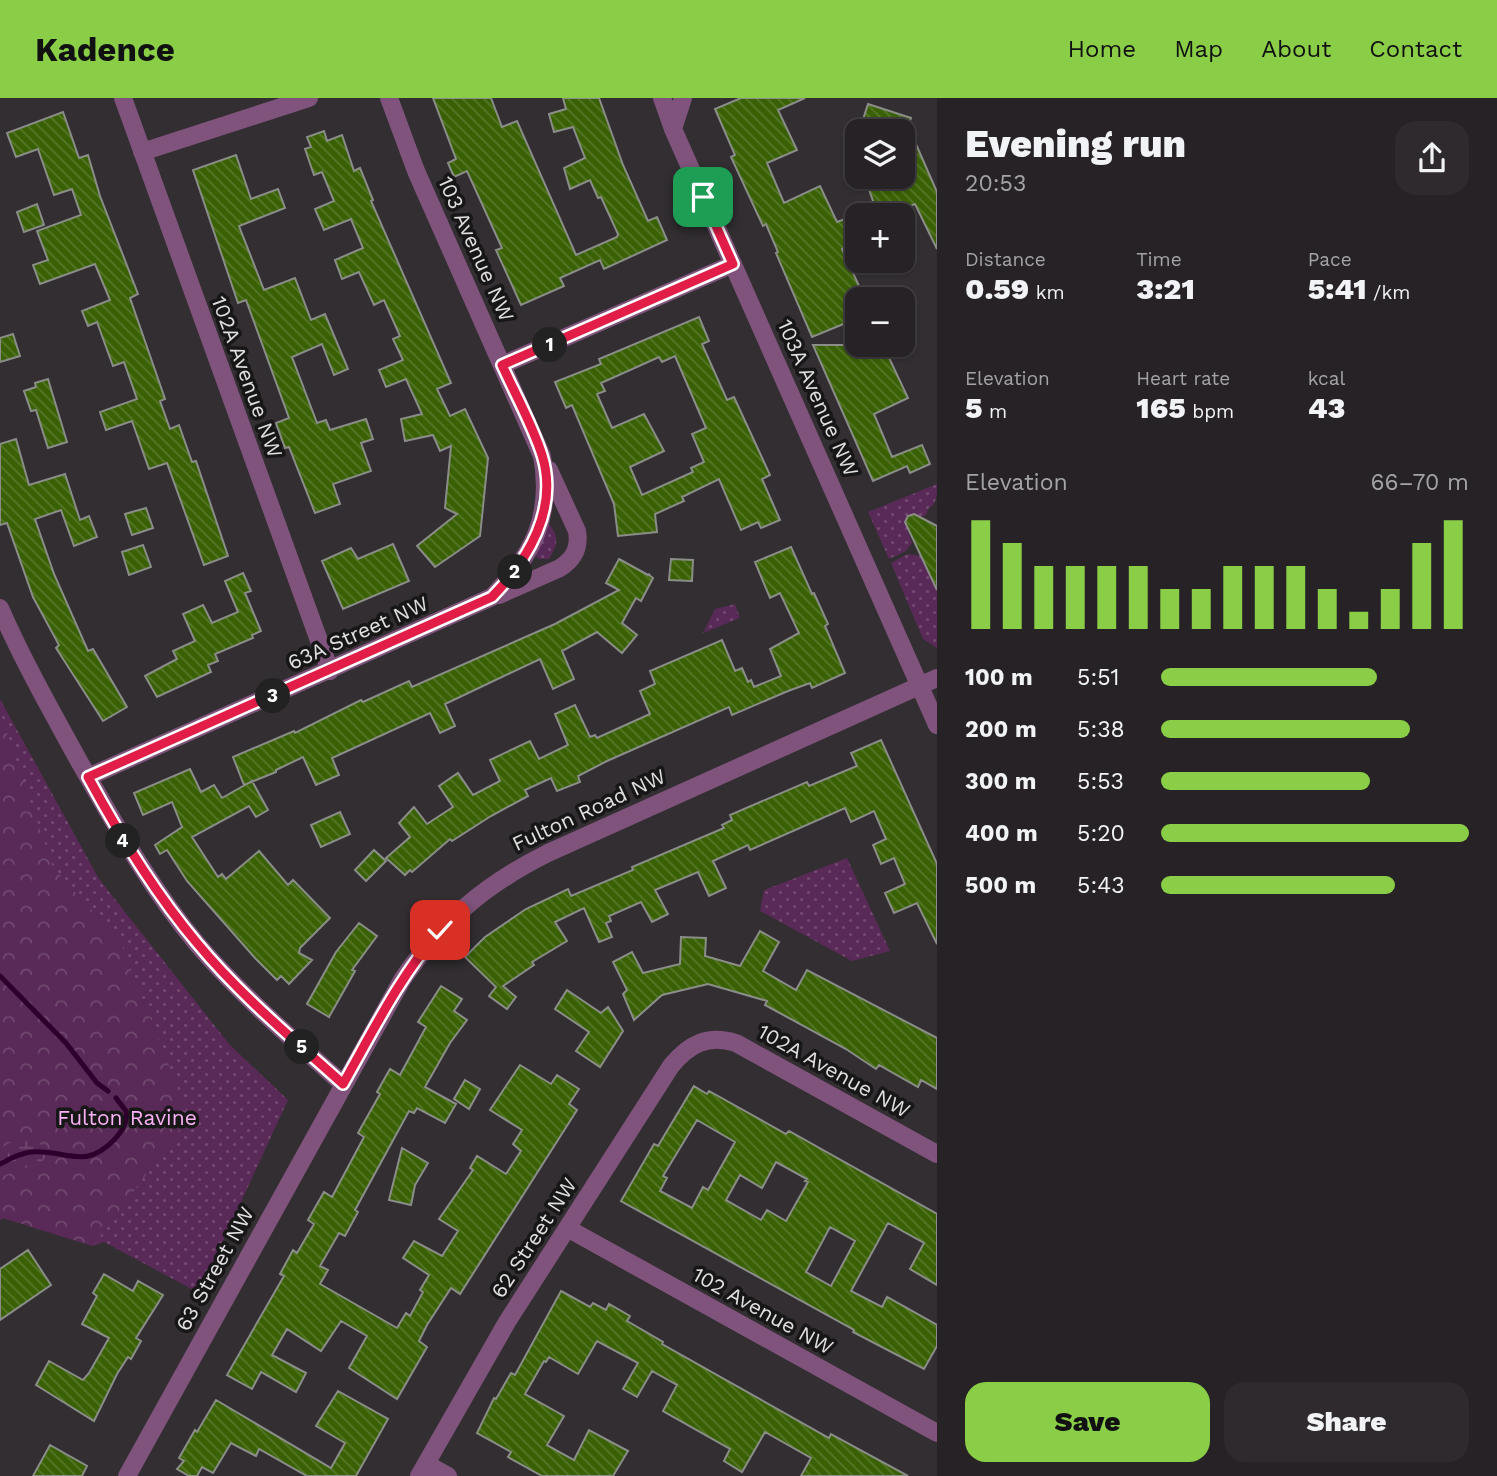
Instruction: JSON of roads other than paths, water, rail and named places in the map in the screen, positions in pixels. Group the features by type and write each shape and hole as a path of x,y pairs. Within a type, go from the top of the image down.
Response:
{"street":[{"name":"102A Avenue NW","path":"123,98 330,671"},
{"path":"142,152 309,98"},
{"name":"103 Avenue NW","path":"389,98 416,171 576,531 576,552"},
{"name":"103A Avenue NW","path":"662,98 919,685"},
{"path":"674,129 683,98"},
{"path":"502,365 733,264"},
{"name":"103 Avenue NW","path":"534,542 547,494 542,456"},
{"name":"63A Street NW","path":"492,597 517,570 534,542"},
{"name":"63A Street NW","path":"88,777 559,568 567,564 576,552"},
{"path":"0,608 30,672 140,866 197,944 277,1026 343,1084"},
{"name":"Fulton Road NW","path":"343,1084 402,980 422,951 459,910 494,882 548,853 937,678"},
{"path":"919,685 937,725"},
{"name":"102A Avenue NW","path":"705,1040 715,1038 736,1044 937,1154"},
{"name":"62 Street NW","path":"422,1470 500,1333 671,1066 687,1049 705,1040"},
{"name":"63 Street NW","path":"127,1476 343,1084"},
{"name":"102 Avenue NW","path":"567,1228 937,1433"},
{"path":"422,1470 448,1476"}],"waterway":[{"path":"0,976 66,1043 97,1083 108,1091"},
{"path":"0,1164 31,1152 84,1157 93,1155 117,1137 125,1123 126,1111 116,1098"}],"park label":[{"name":"Fulton Ravine","path":"127,1118"}]}
